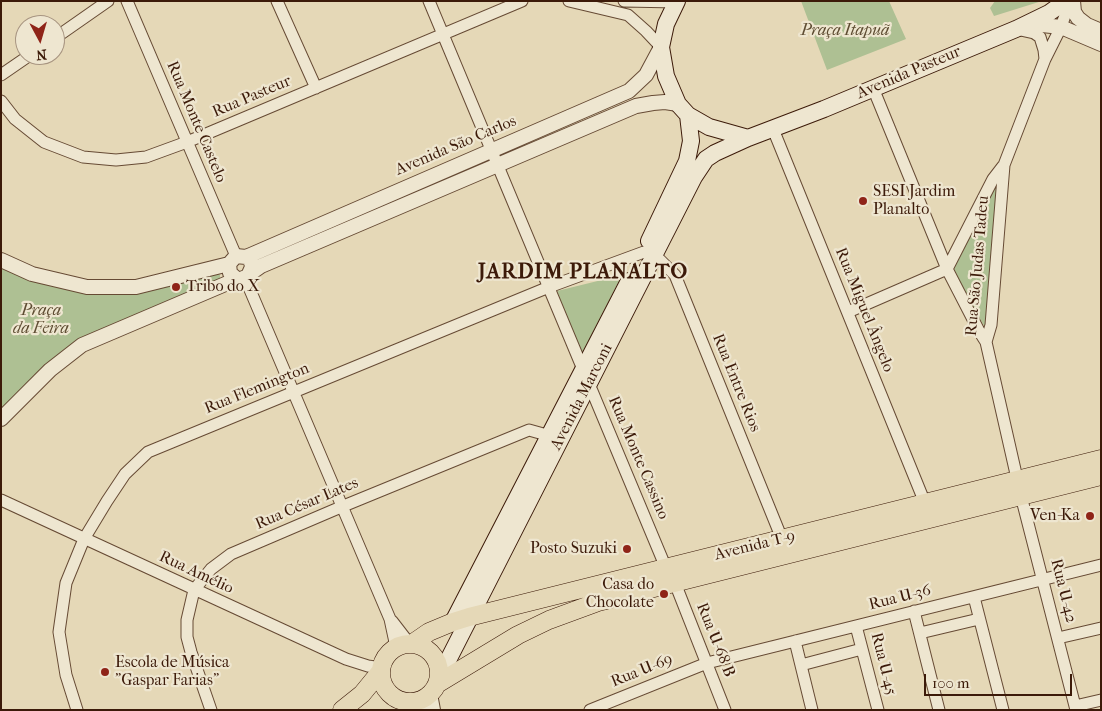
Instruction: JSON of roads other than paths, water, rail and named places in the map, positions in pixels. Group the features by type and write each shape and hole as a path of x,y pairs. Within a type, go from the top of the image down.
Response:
{"main road":[{"path":"661,47 666,24 677,1"},
{"name":"Avenida Pasteur","path":"748,138 1020,27 1049,13 1066,1"},
{"name":"Avenida Marconi","path":"426,697 461,620 688,175 691,141 682,110 666,76 661,47"},
{"path":"682,110 709,127 748,138"},
{"name":"Avenida Marconi","path":"688,175 714,153 748,138"},
{"name":"Avenida T-9","path":"406,644 429,632 461,620 670,575 1020,488 1101,459"},
{"name":"Avenida T-9","path":"390,710 426,697 490,651 548,620 670,575 782,539 925,504 1101,476"},
{"path":"342,710 362,694 380,670 386,655 406,644 428,649 437,662 426,697 399,700 387,692 383,686 380,670"}],"street":[{"path":"65,31 108,1"},
{"name":"Rua Monte Castelo","path":"127,1 237,259"},
{"path":"277,1 316,88"},
{"name":"Rua Monte Cassino","path":"429,1 670,575"},
{"name":"Rua Pasteur","path":"1,101 15,119 44,142 83,157 116,160 146,157 187,142 442,33 522,1"},
{"path":"570,1 628,15 661,47"},
{"path":"628,15 628,2 677,1"},
{"path":"1072,1 1074,12 1078,18 1101,31"},
{"name":"Rua São Judas Tadeu","path":"1020,488 986,342 991,325 1004,165 1045,59 1072,1"},
{"path":"1020,27 1042,25 1061,27 1101,44"},
{"path":"1020,27 1040,37 1045,59"},
{"name":"Avenida São Carlos","path":"1,260 32,274 87,287 136,287 237,259 629,91 646,76 661,47"},
{"path":"1,75 16,65"},
{"path":"873,88 947,270 986,342"},
{"path":"629,91 636,106"},
{"name":"Avenida São Carlos","path":"1,419 50,370 82,345 244,277 261,266 636,106 666,102 682,110"},
{"name":"Rua Miguel Ângelo","path":"773,129 925,504"},
{"path":"848,312 947,270 993,179 1004,165"},
{"name":"Rua Flemington","path":"77,710 66,675 59,632 66,583 84,539 125,474 148,452 549,287 649,253"},
{"name":"Rua Entre Rios","path":"649,253 675,276 782,539"},
{"path":"237,259 251,261 252,267 244,277 230,273 237,259"},
{"path":"244,277 390,619 406,644"},
{"name":"Rua César Lates","path":"211,710 187,637 187,620 194,590 211,569 231,554 529,430 555,438"},
{"name":"Rua U-42","path":"1020,488 1075,708"},
{"name":"Rua Amélio","path":"1,500 346,659 380,670"},
{"name":"Rua U-36","path":"707,663 1101,565"},
{"name":"Rua U-68 B","path":"670,575 725,710"},
{"path":"974,596 1003,710"},
{"path":"914,611 939,710"},
{"path":"920,634 979,619"},
{"name":"Rua U-45","path":"856,626 878,710"},
{"path":"1058,638 1101,628"},
{"path":"794,641 812,710"},
{"path":"800,665 862,649"},
{"name":"Rua U-69","path":"590,710 707,663"},
{"path":"1075,708 1101,700"}],"place":[{"name":"SESI Jardim Planalto","path":"863,201"},
{"name":"Tribo do X","path":"176,287"},
{"name":"Ven-Ka","path":"1090,516"},
{"name":"Posto Suzuki","path":"627,549"},
{"name":"Casa do Chocolate","path":"664,594"},
{"name":"Escola de Música \"Gaspar Farias\"","path":"105,672"}],"district":[{"name":"JARDIM PLANALTO","path":"583,273"}],"park label":[{"name":"Praça Itapuã","path":"845,31"},
{"name":"Praça da Feira","path":"41,320"}]}
